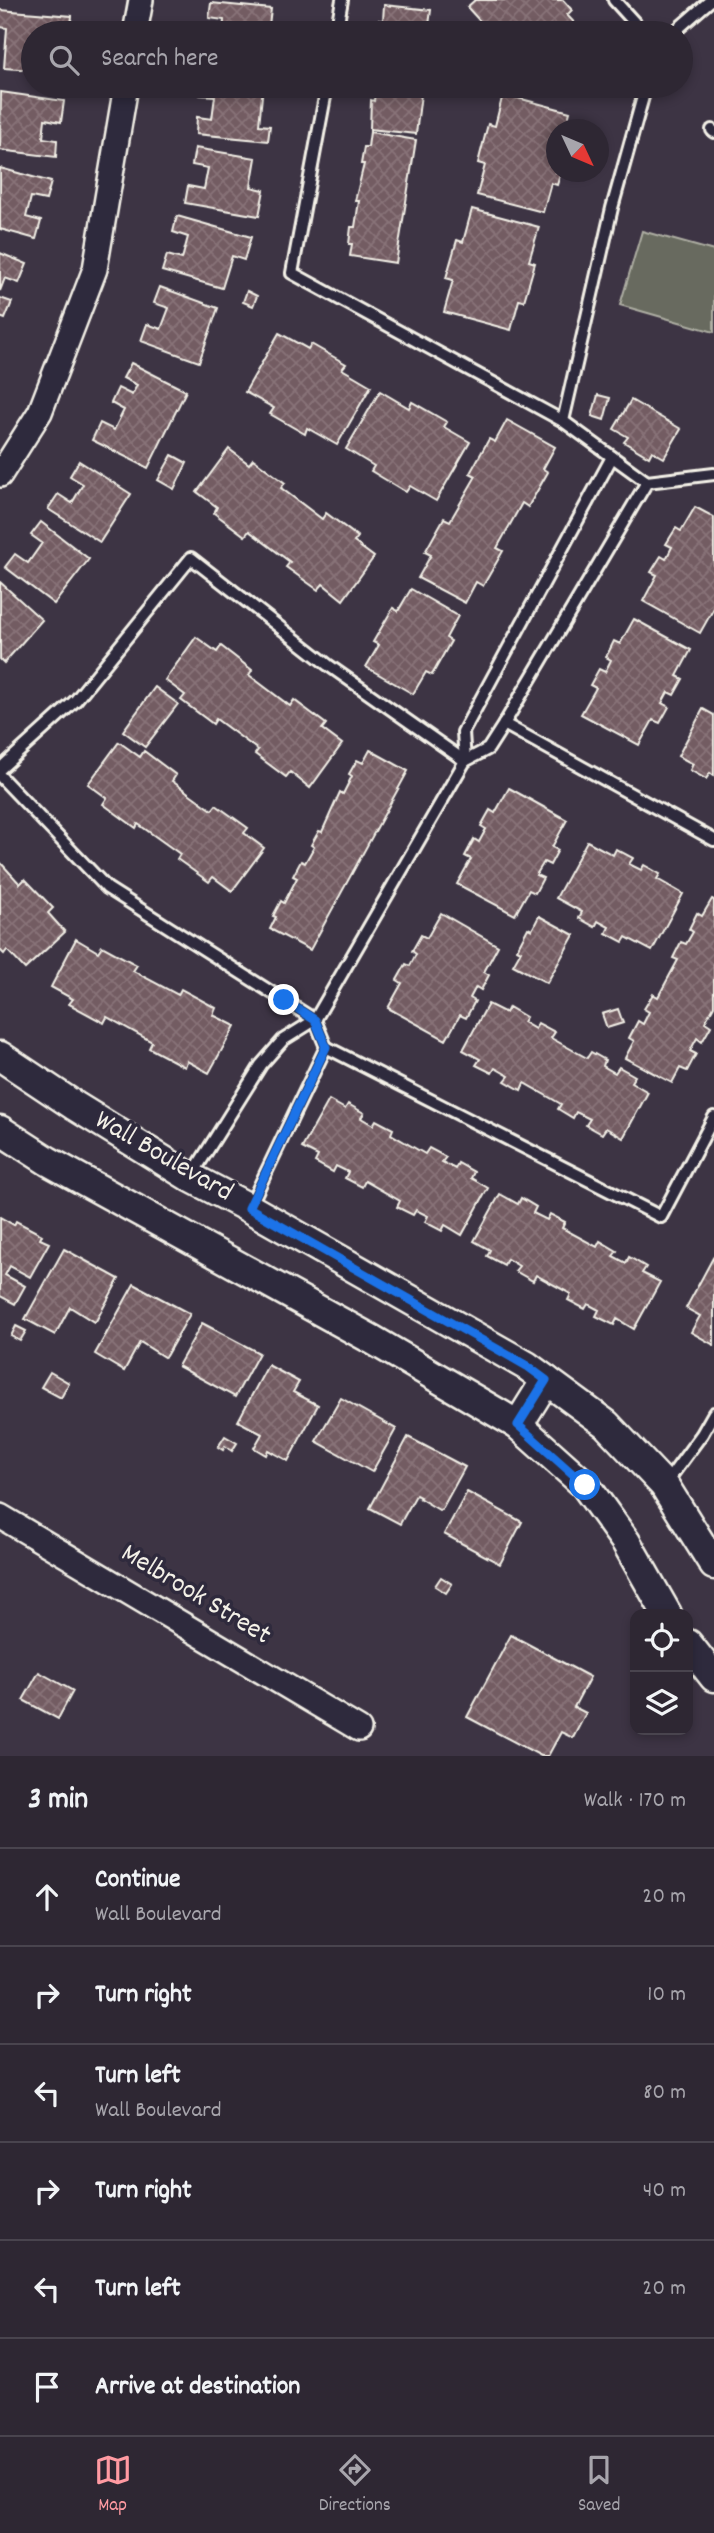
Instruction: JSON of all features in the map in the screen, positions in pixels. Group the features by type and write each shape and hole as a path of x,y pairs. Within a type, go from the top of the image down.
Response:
{"street":[{"path":"137,21 141,0"},
{"path":"0,475 40,412 95,269 124,98"},
{"name":"Wall Boulevard","path":"0,1056 190,1177 527,1366 606,1424 664,1485 714,1565"},
{"name":"Wall Boulevard","path":"0,1130 48,1161 373,1340 518,1425 585,1485 626,1542 664,1609"},
{"path":"518,1425 546,1380"},
{"name":"Melbrook Street","path":"0,1516 359,1728"},
{"path":"693,1651 714,1678"}],"lane":[{"path":"338,21 342,0"},
{"path":"614,0 633,21"},
{"path":"687,21 711,0"},
{"path":"325,98 292,273 563,421 647,482 714,474"},
{"path":"563,421 611,208 643,98"},
{"path":"465,761 463,732 612,457"},
{"path":"190,1177 261,1065 283,1040 315,1020 465,761 488,749 647,482"},
{"path":"0,769 76,699 191,558 328,665 465,761"},
{"path":"504,724 714,840"},
{"path":"0,776 107,888 315,1020 326,1047 661,1216 714,1117"},
{"path":"249,1208 326,1047"},
{"path":"664,1485 702,1434 714,1413"}],"shaded area":[{"path":"642,231 714,251 714,332 620,305"}],"building":[{"path":"475,0 563,0 572,10 567,15 573,21 480,21 467,7"},
{"path":"211,3 271,9 270,21 224,21 209,18"},
{"path":"384,5 431,10 430,21 383,21"},
{"path":"0,10 72,16 71,21 21,21 21,69 4,68 7,28 0,27"},
{"path":"1,92 21,95 21,98 64,101 61,122 45,119 43,138 57,140 56,157 0,150"},
{"path":"215,98 262,98 259,125 270,126 268,141 196,134 197,117 212,119"},
{"path":"374,98 420,98 416,134 370,129 371,100 374,101"},
{"path":"502,98 518,98 570,112 568,119 546,119 546,182 558,182 557,185 551,183 543,212 477,195 485,165 478,163 488,124 495,126"},
{"path":"370,132 416,140 396,263 350,256 351,227 355,227 359,201 355,201 364,164 361,164 364,147 368,147"},
{"path":"195,148 256,158 251,187 264,190 259,216 185,203 188,186 204,189 208,168 192,165"},
{"path":"0,168 51,182 46,200 31,197 26,217 41,221 36,239 0,229"},
{"path":"472,209 539,227 529,261 535,263 524,301 519,300 511,330 444,312 453,280 446,278 457,240 463,242"},
{"path":"177,216 251,237 244,260 232,256 222,288 162,271 167,255 182,259 188,237 173,232"},
{"path":"0,253 27,264 19,283 5,278 0,291"},
{"path":"160,287 218,308 199,362 141,341 147,324 161,329 169,308 154,303"},
{"path":"247,291 257,296 253,306 243,302"},
{"path":"0,298 12,302 5,319 0,317"},
{"path":"279,333 308,349 311,344 346,364 342,369 371,386 337,445 307,428 305,434 270,414 274,408 245,392"},
{"path":"131,363 186,391 148,468 92,440 100,423 114,430 124,410 111,403 118,388 132,395 137,385 123,378"},
{"path":"380,391 409,408 412,402 447,422 444,427 470,442 436,501 410,486 406,492 371,471 374,466 346,449"},
{"path":"598,395 610,398 604,420 592,416"},
{"path":"631,400 681,429 664,458 652,451 649,457 624,442 628,437 614,429"},
{"path":"507,420 555,447 543,469 548,472 528,507 522,503 497,548 503,551 483,586 476,582 465,603 418,578 431,555 425,552 444,518 450,521 476,476 470,473 489,439 495,442"},
{"path":"229,449 249,464 253,459 285,483 281,488 322,519 326,513 358,537 354,542 374,557 343,600 323,584 318,590 286,567 290,562 249,531 245,536 214,513 217,507 197,492"},
{"path":"172,455 187,463 174,489 158,480"},
{"path":"79,461 131,494 100,542 48,509 58,494 72,503 83,484 70,476"},
{"path":"695,507 714,517 714,608 700,633 643,601 657,575 651,572 661,556 666,559 672,547 666,544 676,528 681,531"},
{"path":"41,522 89,559 54,604 5,567 15,554 28,563 42,543 31,535"},
{"path":"0,582 42,620 4,663 0,659"},
{"path":"411,589 458,616 446,638 451,641 432,675 426,672 413,694 366,667 379,645 373,642 393,608 398,611"},
{"path":"634,619 691,650 677,676 683,679 674,695 668,692 662,703 669,707 660,723 653,720 639,745 581,714 596,688 590,685 599,669 605,672 611,660 606,657 614,641 620,644"},
{"path":"196,637 217,652 221,646 252,670 249,675 290,706 294,700 326,724 322,729 342,744 310,788 290,772 286,777 255,754 258,750 216,719 213,724 181,700 185,695 165,680"},
{"path":"155,687 178,704 145,747 123,731"},
{"path":"703,709 714,715 714,776 710,773 706,779 690,770 693,764 678,756"},
{"path":"119,742 140,757 144,751 176,775 172,781 212,810 216,805 248,828 244,833 264,848 232,891 213,877 209,882 177,859 180,854 138,824 136,828 103,804 107,798 88,784"},
{"path":"370,750 408,771 310,950 270,929 276,917 273,916 281,901 284,903 297,878 293,876 301,861 305,863 314,847 311,845 319,831 322,832 340,792 343,794 357,760 363,763"},
{"path":"509,788 567,820 552,847 558,850 550,865 544,862 536,875 543,878 535,893 529,890 515,915 457,884 471,859 465,856 474,839 479,842 486,829 481,826 490,810 495,813"},
{"path":"587,841 613,855 616,849 633,858 629,864 641,870 644,865 660,874 657,879 683,894 652,951 626,937 623,942 606,933 609,927 598,921 595,927 579,918 582,912 556,898"},
{"path":"0,862 20,884 25,879 53,908 48,913 65,932 25,969 7,950 4,954 0,950"},
{"path":"712,899 714,1006 705,1022 711,1026 702,1042 697,1038 690,1051 696,1054 687,1071 680,1068 672,1083 625,1058 634,1041 629,1038 638,1021 643,1024 649,1012 644,1009 653,994 658,997 678,960 673,958 681,942 686,944 693,932 689,929 697,913 702,916"},
{"path":"441,913 498,946 484,972 489,975 481,990 476,987 470,998 475,1001 466,1018 460,1015 446,1040 388,1008 402,983 397,980 406,964 410,966 416,954 412,951 421,935 427,938"},
{"path":"539,916 574,935 547,983 513,965 521,951 517,949 528,928 532,930"},
{"path":"76,939 98,952 102,946 137,965 133,971 178,995 181,989 216,1008 213,1015 235,1026 209,1073 187,1061 185,1067 149,1048 152,1042 107,1017 104,1023 69,1004 73,999 51,987"},
{"path":"488,1004 506,1013 509,1007 526,1017 523,1022 535,1029 538,1023 555,1032 551,1038 587,1058 591,1052 605,1060 603,1066 615,1073 619,1067 635,1076 631,1082 648,1092 623,1138 606,1128 602,1134 586,1125 590,1119 576,1112 573,1118 558,1109 561,1104 524,1083 521,1090 505,1081 509,1076 495,1068 492,1073 476,1065 480,1059 463,1050"},
{"path":"618,1009 623,1023 607,1028 602,1014"},
{"path":"329,1100 345,1109 348,1104 364,1113 361,1118 373,1125 376,1120 393,1129 391,1134 425,1154 429,1148 446,1157 442,1162 455,1169 458,1163 474,1172 471,1178 488,1188 462,1235 445,1225 442,1231 425,1222 428,1216 416,1210 413,1215 397,1207 400,1201 365,1181 362,1187 345,1178 348,1172 336,1166 333,1172 315,1162 318,1156 302,1148"},
{"path":"500,1194 518,1204 521,1198 536,1207 533,1213 547,1220 550,1214 565,1222 562,1228 597,1247 600,1241 617,1251 613,1256 626,1263 629,1257 646,1267 642,1273 660,1282 634,1329 617,1319 614,1325 596,1316 599,1310 588,1304 585,1309 568,1300 571,1294 536,1275 533,1281 515,1271 519,1266 507,1259 504,1265 487,1256 490,1250 474,1241"},
{"path":"0,1217 14,1225 16,1221 42,1235 40,1239 49,1243 30,1277 10,1266 5,1275 25,1286 15,1304 0,1296"},
{"path":"64,1249 119,1279 96,1321 70,1307 55,1335 25,1319"},
{"path":"714,1256 714,1345 691,1332 700,1316 686,1308"},
{"path":"134,1284 190,1314 166,1356 140,1342 124,1371 95,1354"},
{"path":"202,1323 259,1353 235,1397 178,1366"},
{"path":"16,1326 26,1331 20,1341 11,1336"},
{"path":"268,1365 299,1382 293,1392 318,1405 288,1461 268,1450 266,1455 254,1448 262,1434 238,1421"},
{"path":"50,1372 69,1383 61,1398 41,1387"},
{"path":"341,1398 396,1429 372,1472 316,1441"},
{"path":"225,1436 237,1443 232,1451 225,1446 223,1450 218,1447"},
{"path":"408,1437 465,1467 442,1509 439,1510 416,1495 400,1524 370,1508"},
{"path":"467,1492 522,1522 500,1564 444,1534"},
{"path":"441,1577 452,1584 446,1593 435,1586"},
{"path":"511,1635 590,1677 574,1707 586,1713 573,1738 561,1732 548,1756 541,1756 467,1717"},
{"path":"39,1672 73,1691 58,1719 23,1700"}],"route":[{"path":"284,1000 315,1020 326,1047 249,1208 527,1366 546,1380 518,1425 585,1485"}]}
